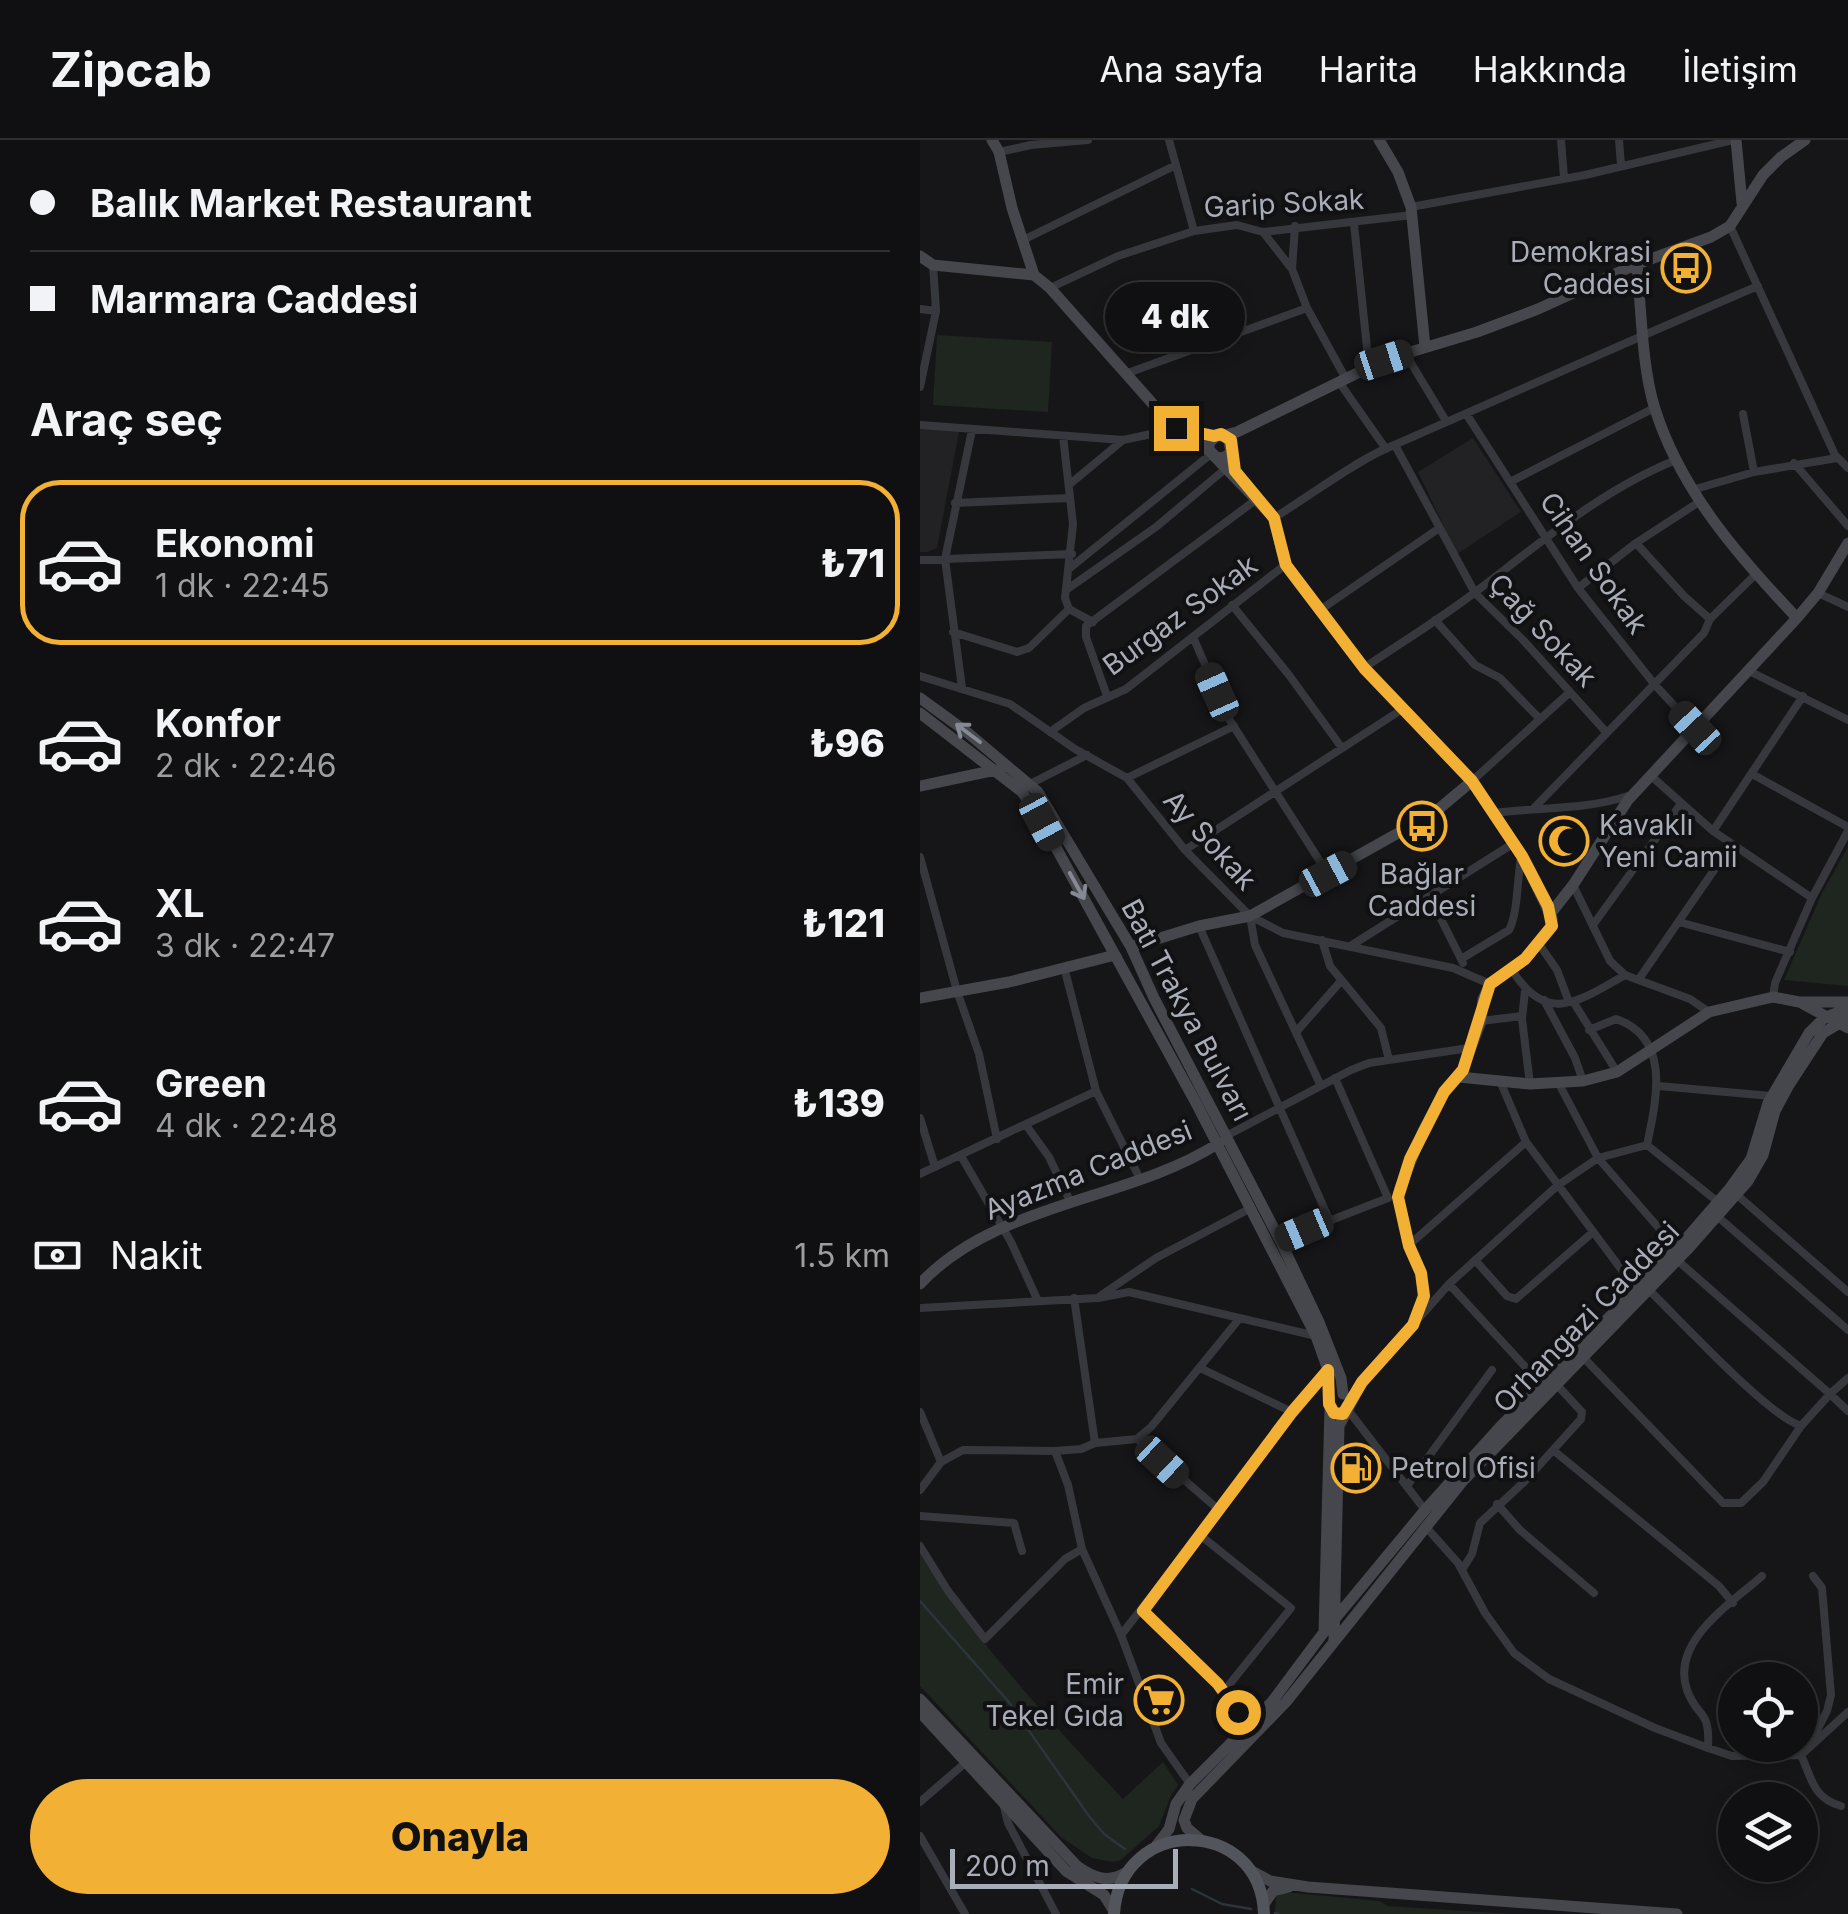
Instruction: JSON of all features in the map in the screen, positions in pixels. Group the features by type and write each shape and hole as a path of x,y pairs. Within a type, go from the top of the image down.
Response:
{"main road":[{"path":"1379,140 1398,172 1411,211 1425,347"},
{"path":"1734,140 1742,203"},
{"path":"1211,454 1228,440 1369,367 1538,308 1730,226 1742,203 1781,157 1806,140"},
{"path":"996,146 1034,275"},
{"path":"920,256 934,265 1034,275 1196,446 1225,457 1228,440"},
{"path":"1637,264 1654,408 1676,460 1696,496 1756,574 1797,618"},
{"path":"1178,430 1228,440"},
{"path":"1228,440 1241,482"},
{"path":"1211,454 1274,518 1286,565 1364,668 1472,781 1522,856 1550,913 1552,926 1512,970 1490,984 1483,999 1481,1021 1459,1077 1444,1092 1393,1198 1421,1273 1424,1296 1413,1325 1337,1414 1329,1406"},
{"path":"1550,913 1573,886 1633,794 1797,618 1818,593 1848,543"},
{"name":"Batı Trakya Bulvarı","path":"920,698 1008,764 1025,787 1115,955 1280,1240 1319,1322 1341,1378 1346,1403 1339,1426 1337,1581 1329,1636"},
{"name":"Batı Trakya Bulvarı","path":"920,713 995,771 1038,792 1131,947 1251,1208 1316,1336 1328,1370 1329,1636"},
{"path":"920,786 995,771 1008,764"},
{"path":"920,998 1009,982 1115,955 1118,943 1131,947 1199,926 1250,916 1434,813 1472,781"},
{"path":"1459,1077 1530,1084 1583,1081 1617,1072 1709,1012 1773,997 1848,1005"},
{"path":"1798,1002 1841,1021"},
{"path":"1798,1002 1810,1009 1812,1030"},
{"name":"Orhangazi Caddesi","path":"1334,1620 1425,1510 1541,1384 1736,1194 1759,1163 1775,1111 1788,1085 1823,1034 1841,1021 1848,1005"},
{"name":"Orhangazi Caddesi","path":"1677,1254 1751,1159 1771,1096 1812,1030 1841,1021"},
{"name":"Ayazma Caddesi","path":"922,1276 1004,1228 1140,1179 1221,1141"},
{"name":"Orhangazi Caddesi","path":"1329,1636 1642,1289"},
{"path":"1337,1581 1345,1596 1357,1592"},
{"path":"920,1699 1077,1866 1103,1880 1118,1878 1156,1847 1190,1784 1272,1704 1329,1636"},
{"path":"1201,1840 1185,1824 1186,1807 1286,1702 1329,1636"},
{"path":"920,1712 1066,1870 1104,1894 1114,1912"},
{"path":"1156,1847 1201,1840 1228,1849 1250,1870 1268,1880 1308,1887 1677,1914"},
{"path":"1250,1870 1264,1909"},
{"path":"1114,1912 1118,1888 1127,1872"},
{"path":"1264,1909 1277,1889 1308,1887"}],"street":[{"path":"996,146 1088,140"},
{"path":"1169,140 1194,230"},
{"path":"1561,140 1564,178"},
{"path":"1619,140 1621,165"},
{"name":"Garip Sokak","path":"1050,288 1118,256 1194,230 1237,225 1263,232 1294,226 1354,224 1734,140"},
{"path":"1024,240 1174,166"},
{"path":"1354,224 1369,367"},
{"path":"1292,269 1294,226"},
{"path":"1730,226 1837,458 1848,468"},
{"path":"1263,232 1292,269"},
{"path":"920,387 936,311 934,265"},
{"name":"Çağ Sokak","path":"1292,269 1343,381 1391,448 1475,593 1607,733"},
{"path":"1274,518 1446,420 1467,415 1556,372 1758,286"},
{"path":"920,308 936,311"},
{"path":"1125,374 1307,308"},
{"path":"1405,353 1446,420"},
{"path":"1510,482 1654,408"},
{"path":"1743,414 1754,472"},
{"name":"Cihan Sokak","path":"1467,415 1578,588 1695,728"},
{"path":"920,425 1123,440 1178,430"},
{"path":"962,688 944,560 972,430"},
{"path":"1063,436 1070,484 1072,554 1066,590 1069,608"},
{"path":"1070,484 1123,440"},
{"path":"1070,568 1211,454"},
{"path":"1578,588 1696,496 1754,472 1837,458"},
{"path":"1364,668 1475,593 1544,538 1615,492 1676,460"},
{"path":"1794,463 1848,526"},
{"path":"1066,590 1156,527 1224,470"},
{"path":"954,503 1069,498"},
{"path":"1107,696 1084,630 1257,499"},
{"path":"1320,610 1438,530"},
{"path":"1636,544 1710,620"},
{"path":"920,560 1072,554"},
{"name":"Burgaz Sokak","path":"1050,732 1107,696 1126,689 1286,565"},
{"path":"1534,808 1756,574"},
{"path":"1818,593 1848,608"},
{"path":"1232,605 1342,748"},
{"path":"1069,608 1093,622"},
{"path":"954,632 1017,652 1029,648 1069,608"},
{"path":"1436,620 1475,666 1500,678 1539,718"},
{"path":"1193,637 1234,726 1328,874"},
{"path":"1749,670 1848,720"},
{"name":"Ay Sokak","path":"920,676 1010,704 1127,778 1185,850 1250,916 1284,933 1468,973 1490,984"},
{"path":"1472,781 1570,692"},
{"path":"1712,831 1803,696"},
{"path":"1185,850 1401,710"},
{"path":"1127,778 1234,726"},
{"path":"1025,787 1087,755"},
{"path":"1752,774 1848,829 1812,898 1775,983 1773,997"},
{"path":"1650,776 1712,831 1812,898"},
{"path":"1596,806 1633,794"},
{"path":"1593,925 1680,805"},
{"path":"1494,813 1596,806 1612,807 1618,813"},
{"path":"1352,946 1514,843"},
{"path":"1639,979 1732,844"},
{"path":"1461,959 1513,924 1522,856"},
{"path":"920,857 979,1054 997,1139"},
{"path":"1573,886 1610,961 1625,975 1690,999 1709,1012"},
{"path":"1429,895 1468,973"},
{"path":"1250,916 1255,945 1320,1084"},
{"path":"1680,922 1790,952"},
{"path":"1199,926 1329,1219"},
{"path":"1322,940 1326,960 1381,1028 1389,1060"},
{"path":"1539,944 1617,1072"},
{"path":"1064,967 1096,1092 1140,1179"},
{"path":"1512,970 1525,991 1556,1004 1572,1003 1625,975"},
{"path":"1296,1031 1341,981"},
{"path":"1525,991 1522,1016 1530,1084"},
{"path":"1544,1000 1583,1081"},
{"path":"1481,1021 1522,1016"},
{"path":"1589,1030 1616,1019 1628,1024 1656,1059 1659,1086 1648,1145"},
{"path":"1221,1141 1320,1084 1369,1064 1469,1048"},
{"path":"1280,1240 1393,1198 1335,1078"},
{"path":"1500,1081 1526,1142 1642,1289 1785,1418 1801,1426"},
{"path":"1559,1084 1598,1158 1677,1254 1848,1411"},
{"path":"1659,1086 1771,1096"},
{"path":"920,1174 1096,1092"},
{"path":"920,1118 935,1167"},
{"path":"1026,1126 1071,1203"},
{"path":"1409,1246 1526,1142"},
{"path":"1413,1325 1449,1284 1557,1186 1598,1158 1648,1145"},
{"path":"1648,1145 1718,1202"},
{"path":"961,1156 1004,1228 1038,1301"},
{"path":"1736,1194 1848,1292"},
{"path":"1098,1298 1156,1258 1251,1208"},
{"path":"1717,1216 1848,1330"},
{"path":"1475,1260 1507,1296 1516,1299 1594,1232"},
{"path":"1449,1284 1541,1384"},
{"path":"920,1308 1098,1298 1130,1292 1316,1336"},
{"path":"1074,1298 1094,1443"},
{"path":"920,1490 940,1462 963,1450 1055,1452 1137,1439 1240,1319"},
{"path":"1582,1356 1723,1503 1741,1503 1763,1482 1801,1426 1848,1378"},
{"path":"1200,1368 1292,1412"},
{"path":"1122,1635 1328,1370"},
{"path":"1407,1486 1492,1370"},
{"path":"1462,1570 1472,1554 1480,1522 1581,1419 1582,1412 1556,1384"},
{"path":"1346,1403 1425,1510"},
{"path":"920,1412 940,1462"},
{"path":"1137,1439 1219,1510"},
{"path":"1553,1450 1719,1586 1733,1603"},
{"path":"1055,1452 1068,1485 1082,1549 1122,1635 1161,1743 1190,1784"},
{"path":"1497,1504 1520,1530 1594,1593"},
{"path":"920,1516 1014,1523 1022,1551"},
{"path":"1425,1526 1462,1570 1485,1613 1514,1653 1550,1679 1718,1751"},
{"path":"1200,1536 1291,1608 1224,1692"},
{"path":"920,1546 985,1639 1065,1559 1082,1549"},
{"path":"1708,1748 1706,1717 1687,1690 1685,1674 1690,1649 1699,1633 1762,1576"},
{"path":"1813,1576 1822,1588 1831,1695 1818,1727"},
{"path":"1143,1611 1224,1692 1249,1726"},
{"path":"1818,1739 1848,1712"},
{"path":"1807,1762 1818,1793 1824,1800 1841,1806"},
{"path":"920,1802 966,1763"},
{"path":"1002,1803 1008,1823 1056,1914"},
{"path":"920,1836 965,1914"}],"shaded area":[{"path":"937,335 1052,342 1048,412 933,405"},
{"path":"920,424 960,427 937,548 928,552 920,552"},
{"path":"1473,438 1521,512 1457,554 1418,472"},
{"path":"1848,847 1848,986 1784,980 1822,893"},
{"path":"920,1554 990,1651 1123,1799 1163,1762 1178,1785 1159,1826 1121,1860 1092,1858 1061,1837 920,1686"},
{"path":"1283,1892 1380,1901 1387,1906 1513,1914 1275,1914 1276,1896"}],"waterway":[{"path":"920,1601 1008,1701 1089,1816 1104,1834 1125,1849"},
{"path":"1192,1889 1222,1904 1251,1909"},
{"path":"1275,1913 1279,1914"}],"place":[{"name":"Demokrasi Caddesi","path":"1686,268"},
{"name":"Bağlar Caddesi","path":"1422,826"},
{"name":"Kavaklı Yeni Camii","path":"1564,841"},
{"name":"Petrol Ofisi","path":"1356,1468"},
{"name":"Emir Tekel Gıda","path":"1159,1700"}],"route":[{"path":"1176,428 1221,434 1231,440 1235,471 1274,518 1286,565 1364,668 1472,781 1522,856 1552,918 1549,932 1525,959 1490,984 1463,1070 1444,1092 1410,1159 1398,1197 1424,1296 1413,1325 1362,1382 1343,1414 1330,1408 1328,1370 1143,1611 1218,1684 1238,1712"}]}
